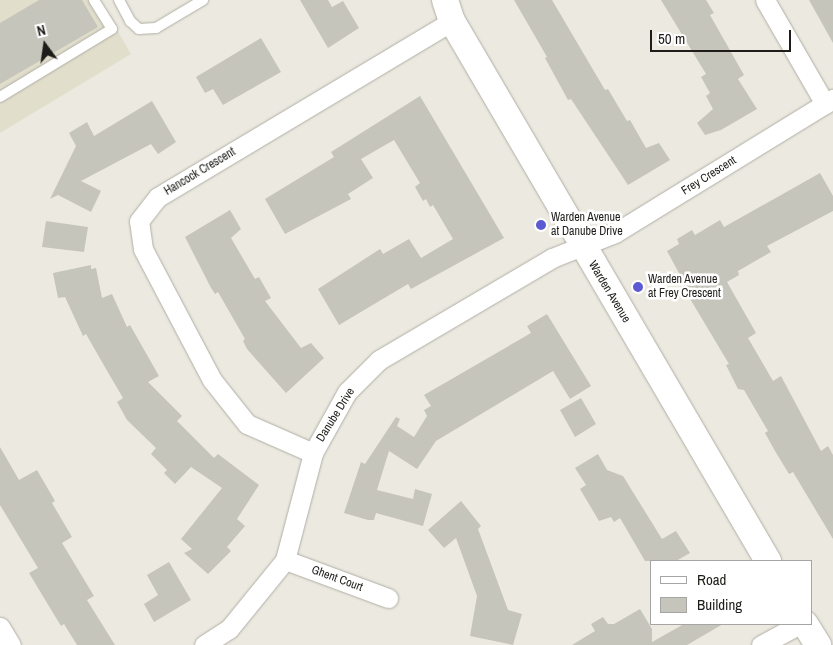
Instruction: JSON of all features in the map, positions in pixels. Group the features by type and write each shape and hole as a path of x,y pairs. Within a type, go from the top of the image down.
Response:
{"main road":[{"name":"Warden Avenue","path":"430,0 448,11 581,246 767,560"},
{"path":"806,625 818,645"}],"street":[{"path":"765,0 829,101"},
{"name":"Hancock Crescent","path":"313,453 247,424 212,380 143,249 139,221 158,197 448,11"},
{"name":"Frey Crescent","path":"581,246 615,233 829,101"},
{"name":"Danube Drive","path":"204,645 230,629 285,560 313,453 347,392 379,360 547,260 581,246"},
{"name":"Ghent Court","path":"285,560 388,598"},
{"path":"761,645 798,625"},
{"path":"0,627 11,645"}],"lane":[{"path":"0,97 112,29 94,0"},
{"path":"119,0 130,21 139,29 156,28 203,0"}],"shaded area":[{"path":"0,0 100,0 131,54 0,133"}],"building":[{"path":"39,0 82,0 98,27 0,84 0,23"},
{"path":"300,0 328,0 332,7 343,1 359,28 328,48"},
{"path":"514,0 552,0 605,90 608,89 627,121 630,120 646,148 659,143 670,160 628,185 571,99 568,100 545,58 547,57"},
{"path":"661,0 706,0 714,13 710,15 744,75 738,79 757,109 721,130 705,135 697,123 713,109 706,96 710,93 701,77 706,74"},
{"path":"809,0 833,0 833,43"},
{"path":"261,38 281,72 223,105 213,89 205,93 196,77"},
{"path":"420,96 504,238 411,289 408,284 339,325 318,289 380,249 383,254 409,239 421,258 453,239 433,205 430,207 426,199 423,201 415,187 420,183 394,140 361,159 373,178 348,194 351,199 285,234 265,199 334,157 331,152"},
{"path":"152,101 176,142 158,154 151,144 81,181 101,191 91,212 58,195 50,199 76,146 69,133 87,122 94,136"},
{"path":"820,173 833,196 833,211 767,246 771,252 738,271 739,275 727,282 756,333 748,338 773,381 781,376 821,451 828,446 833,455 833,539 793,472 789,474 775,451 765,433 768,431 744,390 738,389 726,365 729,364 677,277 680,275 667,251 679,244 677,239 692,230 695,235 720,220 724,227"},
{"path":"230,210 241,229 231,238 255,279 259,277 271,298 265,301 301,348 311,343 324,358 286,393 247,349 243,341 245,339 218,292 215,294 210,286 185,237"},
{"path":"46,221 88,227 84,252 42,247"},
{"path":"91,265 91,269 96,268 102,298 112,294 127,327 130,325 159,376 148,382 182,416 177,421 214,458 218,454 259,485 237,519 245,526 227,547 231,551 208,574 184,553 192,549 181,539 222,488 191,467 175,484 164,473 167,470 151,454 156,448 127,420 117,402 123,398 86,334 83,336 65,297 58,298 53,273"},
{"path":"547,314 591,386 570,399 553,371 436,441 417,469 389,451 377,490 413,499 415,489 432,494 423,526 376,513 374,520 368,520 344,513 361,462 365,464 396,417 400,419 397,426 414,437 427,416 424,410 431,406 424,395 531,333 527,326"},
{"path":"581,398 596,424 575,437 560,410"},
{"path":"0,447 19,480 37,470 55,501 52,503 72,537 62,543 94,596 87,600 115,645 77,645 64,624 61,626 29,573 38,568 0,505"},
{"path":"598,454 607,470 623,476 662,539 676,531 690,553 678,560 645,561 620,518 614,522 611,517 599,521 580,489 586,485 575,468"},
{"path":"461,501 481,526 478,529 508,610 522,614 513,645 470,636 477,596 456,538 444,548 428,530"},
{"path":"169,562 191,600 154,622 144,604 158,595 147,575"},
{"path":"640,609 652,629 652,642 682,625 721,625 687,645 572,645 595,631 591,624 603,617 608,624 614,624"}],"place":[{"name":"Warden Avenue at Danube Drive","path":"541,225"},
{"name":"Warden Avenue at Frey Crescent","path":"638,287"}]}
